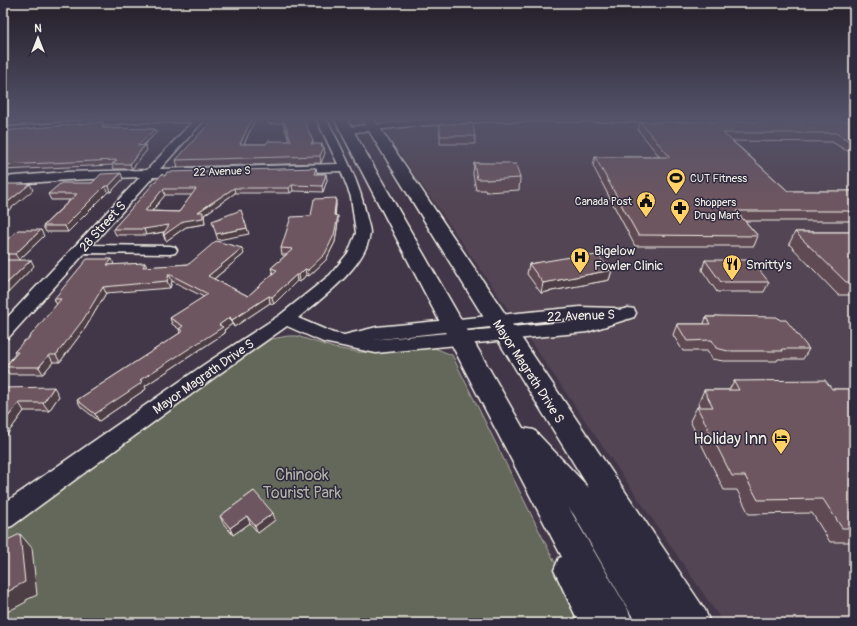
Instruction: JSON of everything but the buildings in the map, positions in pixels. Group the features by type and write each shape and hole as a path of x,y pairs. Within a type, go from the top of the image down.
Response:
{"main road":[{"path":"369,147 457,332 615,623"},
{"name":"Mayor Magrath Drive S","path":"375,147 501,328 692,623"},
{"path":"500,410 585,505 656,623"},
{"path":"575,442 707,623"},
{"path":"519,444 532,489 597,623"}],"street":[{"name":"28 Street S","path":"3,333 173,147"},
{"name":"Mayor Magrath Drive S","path":"3,518 212,369 286,320 336,278 355,254 363,233 357,197 345,166 336,147"},
{"name":"22 Avenue S","path":"3,181 67,176 345,166"},
{"path":"80,249 170,250"},
{"name":"22 Avenue S","path":"286,320 329,338 346,340 376,347 457,332 501,328 587,326 628,313 580,312 501,328"}],"shaded area":[{"path":"396,147 854,147 854,623 724,623"}],"green space":[{"name":"Chinook Tourist Park","path":"297,336 334,348 358,352 383,353 432,347 452,355 585,623 3,623 3,522 266,340"}],"place":[{"name":"CUT Fitness","path":"676,195"},
{"name":"Canada Post","path":"646,218"},
{"name":"Shoppers Drug Mart","path":"680,225"},
{"name":"Bigelow Fowler Clinic","path":"580,274"},
{"name":"Smitty's","path":"732,281"},
{"name":"Holiday Inn","path":"781,455"}]}
